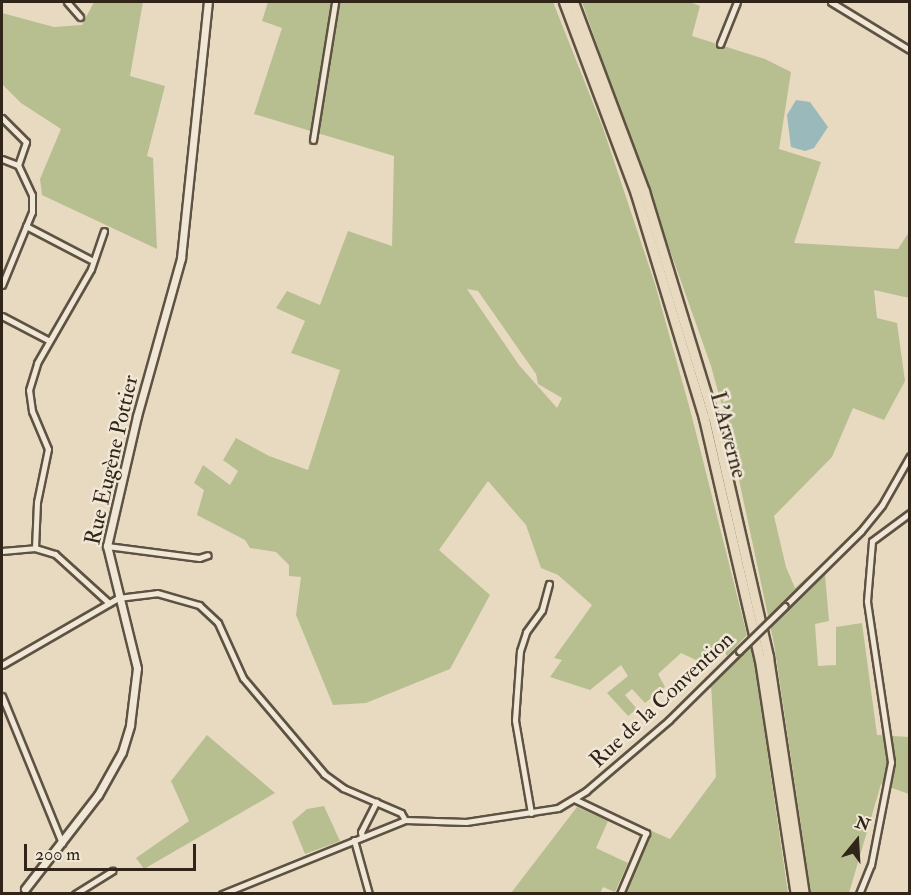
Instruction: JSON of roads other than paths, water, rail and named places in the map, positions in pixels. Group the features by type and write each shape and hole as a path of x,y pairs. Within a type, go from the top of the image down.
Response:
{"highway":[{"name":"L'Arverne","path":"564,2 636,194 704,418 760,660 796,894"},
{"name":"L'Arverne","path":"573,2 644,190 716,427 768,657 804,894"}],"street":[{"path":"68,2 80,17"},
{"name":"Rue Eugène Pottier","path":"23,891 62,843 111,773 130,725 137,668 107,546 137,416 182,258 208,2"},
{"path":"313,140 336,2"},
{"path":"720,44 737,2"},
{"path":"831,2 909,50"},
{"path":"2,118 26,142 18,165 32,195 32,212 2,285"},
{"path":"2,159 18,165"},
{"path":"27,226 91,260"},
{"path":"34,548 37,502 48,449 32,411 29,390 48,340 91,269 91,260 104,231"},
{"path":"2,316 48,340"},
{"name":"Rue de la Convention","path":"222,894 405,820 466,822 531,813 574,800 669,720 861,531 882,505 909,456"},
{"path":"859,894 870,865 891,762 867,601 872,541 909,513"},
{"path":"861,531 872,541"},
{"path":"107,546 200,558 208,555"},
{"path":"2,550 34,548 55,554 109,603"},
{"path":"531,813 516,732 520,651 526,632 542,610 549,584"},
{"path":"2,665 118,598 157,592 211,613 243,678 324,774 343,788 401,813 405,820"},
{"path":"2,696 62,843"},
{"path":"574,800 646,833 620,894"},
{"path":"362,837 376,802"},
{"path":"354,840 369,894"},
{"path":"75,894 112,871"}],"water":[{"path":"796,100 810,102 828,127 814,148 805,151 791,147 787,115"}]}
